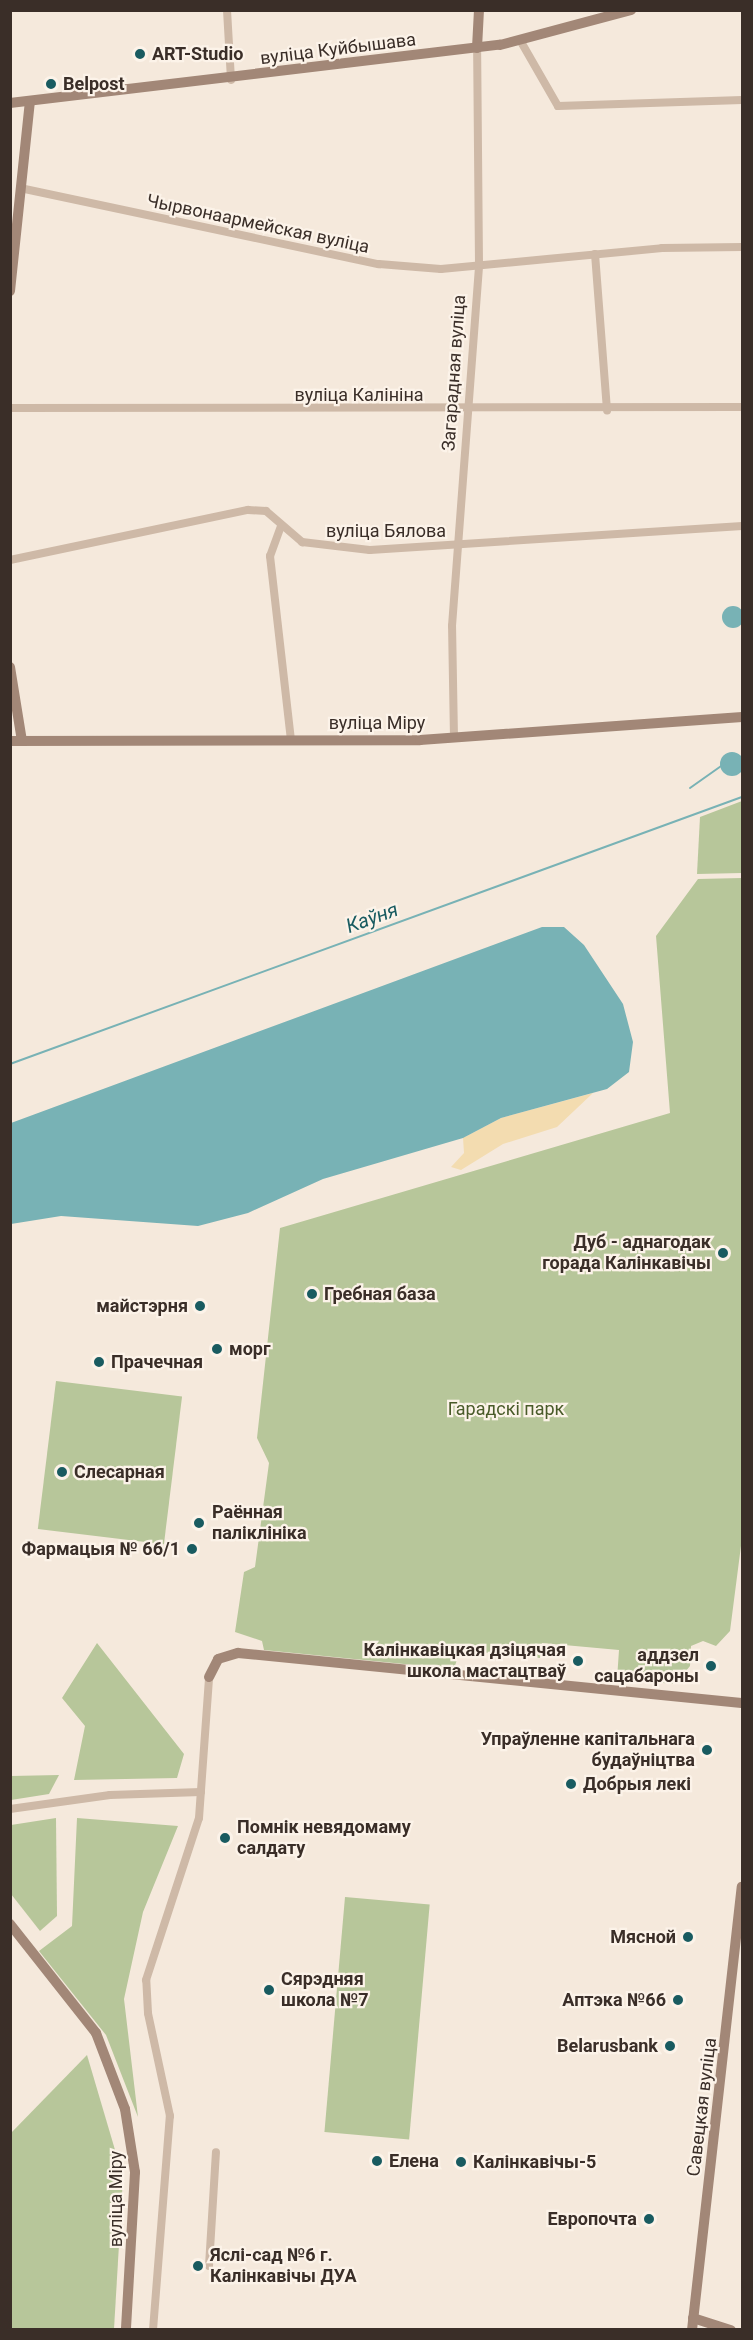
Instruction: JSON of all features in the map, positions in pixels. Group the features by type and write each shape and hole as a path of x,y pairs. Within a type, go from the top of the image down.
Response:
{"main road":[{"name":"Загарадная вуліца","path":"477,48 479,10"},
{"name":"вуліца Куйбышава","path":"10,103 231,80 477,48 520,40 631,10"},
{"path":"10,291 30,101"},
{"path":"10,667 16,741"},
{"name":"вуліца Міру","path":"16,741 454,738 742,717"},
{"path":"209,1677 218,1659 238,1653 742,1703"},
{"name":"Савецкая вуліца","path":"692,2324 742,1887"},
{"name":"вуліца Міру","path":"10,1924 96,2033 128,2118 135,2172 126,2330"},
{"path":"692,2324 731,2330"}],"street":[{"path":"227,10 231,80"},
{"path":"520,40 558,106 742,100"},
{"name":"Загарадная вуліца","path":"454,738 452,626 466,411 479,264 477,48"},
{"name":"Чырвонаармейская вуліца","path":"20,188 313,254 441,269 595,254 742,247"},
{"path":"595,254 607,411"},
{"name":"вуліца Калініна","path":"10,408 607,411 742,407"},
{"name":"вуліца Бялова","path":"10,560 248,510 266,511 281,526 318,546 459,546 742,526"},
{"path":"281,526 270,556 291,740"},
{"path":"153,2330 170,2116 148,2013 146,1980 199,1818 209,1677"},
{"path":"10,1809 110,1795 201,1792"},
{"path":"209,2266 216,2152"}],"green space":[{"path":"742,801 742,873 697,874 700,817"},
{"name":"Гарадскі парк","path":"742,878 742,1538 730,1631 716,1646 703,1641 691,1646 690,1666 675,1684 617,1679 619,1650 542,1643 540,1658 460,1650 454,1669 264,1650 262,1641 235,1632 244,1572 255,1567 269,1463 257,1438 280,1228 670,1113 656,936 698,879"},
{"path":"56,1381 182,1396 164,1544 38,1529"},
{"path":"97,1643 184,1754 177,1778 74,1780 85,1726 62,1698"},
{"path":"59,1775 49,1794 11,1800 11,1776"},
{"path":"56,1818 57,1916 40,1931 11,1894 11,1825"},
{"path":"77,1818 178,1826 143,1912 124,1999 138,2117 106,2035 39,1951 72,1926"},
{"path":"345,1897 430,1904 409,2140 324,2132"},
{"path":"87,2055 123,2177 114,2329 11,2329 11,2133"}],"sand":[{"path":"593,1093 557,1127 503,1144 461,1170 451,1167 464,1153 463,1138 501,1118"}],"water":[{"path":"733,606 743,613 744,617 737,627 733,628 723,621 722,617 729,607"},
{"path":"732,752 737,753 743,759 743,769 737,775 732,776 727,775 721,769 720,764 721,759 727,753"},
{"path":"542,927 564,927 584,945 623,1004 633,1042 629,1072 607,1089 501,1118 463,1138 323,1179 248,1213 198,1226 61,1216 11,1224 11,1123"}],"waterway":[{"path":"690,788 724,764"},
{"name":"Каўня","path":"10,1064 742,797"}],"place":[{"name":"ART-Studio","path":"140,54"},
{"name":"Belpost","path":"51,84"},
{"name":"Дуб - аднагодак горада Калінкавічы","path":"723,1253"},
{"name":"Гребная база","path":"312,1294"},
{"name":"майстэрня","path":"200,1306"},
{"name":"морг","path":"217,1349"},
{"name":"Прачечная","path":"99,1362"},
{"name":"Слесарная","path":"62,1472"},
{"name":"Раённая паліклініка","path":"199,1523"},
{"name":"Фармацыя № 66/1","path":"192,1549"},
{"name":"Калінкавіцкая дзіцячая школа мастацтваў","path":"578,1661"},
{"name":"аддзел сацабароны","path":"711,1666"},
{"name":"Упраўленне капітальнага будаўніцтва","path":"707,1750"},
{"name":"Добрыя лекі","path":"571,1784"},
{"name":"Помнік невядомаму салдату","path":"225,1838"},
{"name":"Мясной","path":"688,1937"},
{"name":"Сярэдняя школа №7","path":"269,1990"},
{"name":"Аптэка №66","path":"678,2000"},
{"name":"Belarusbank","path":"670,2046"},
{"name":"Елена","path":"377,2161"},
{"name":"Калінкавічы-5","path":"461,2162"},
{"name":"Европочта","path":"649,2219"},
{"name":"Яслі-сад №6 г. Калінкавічы ДУА","path":"198,2266"}]}
